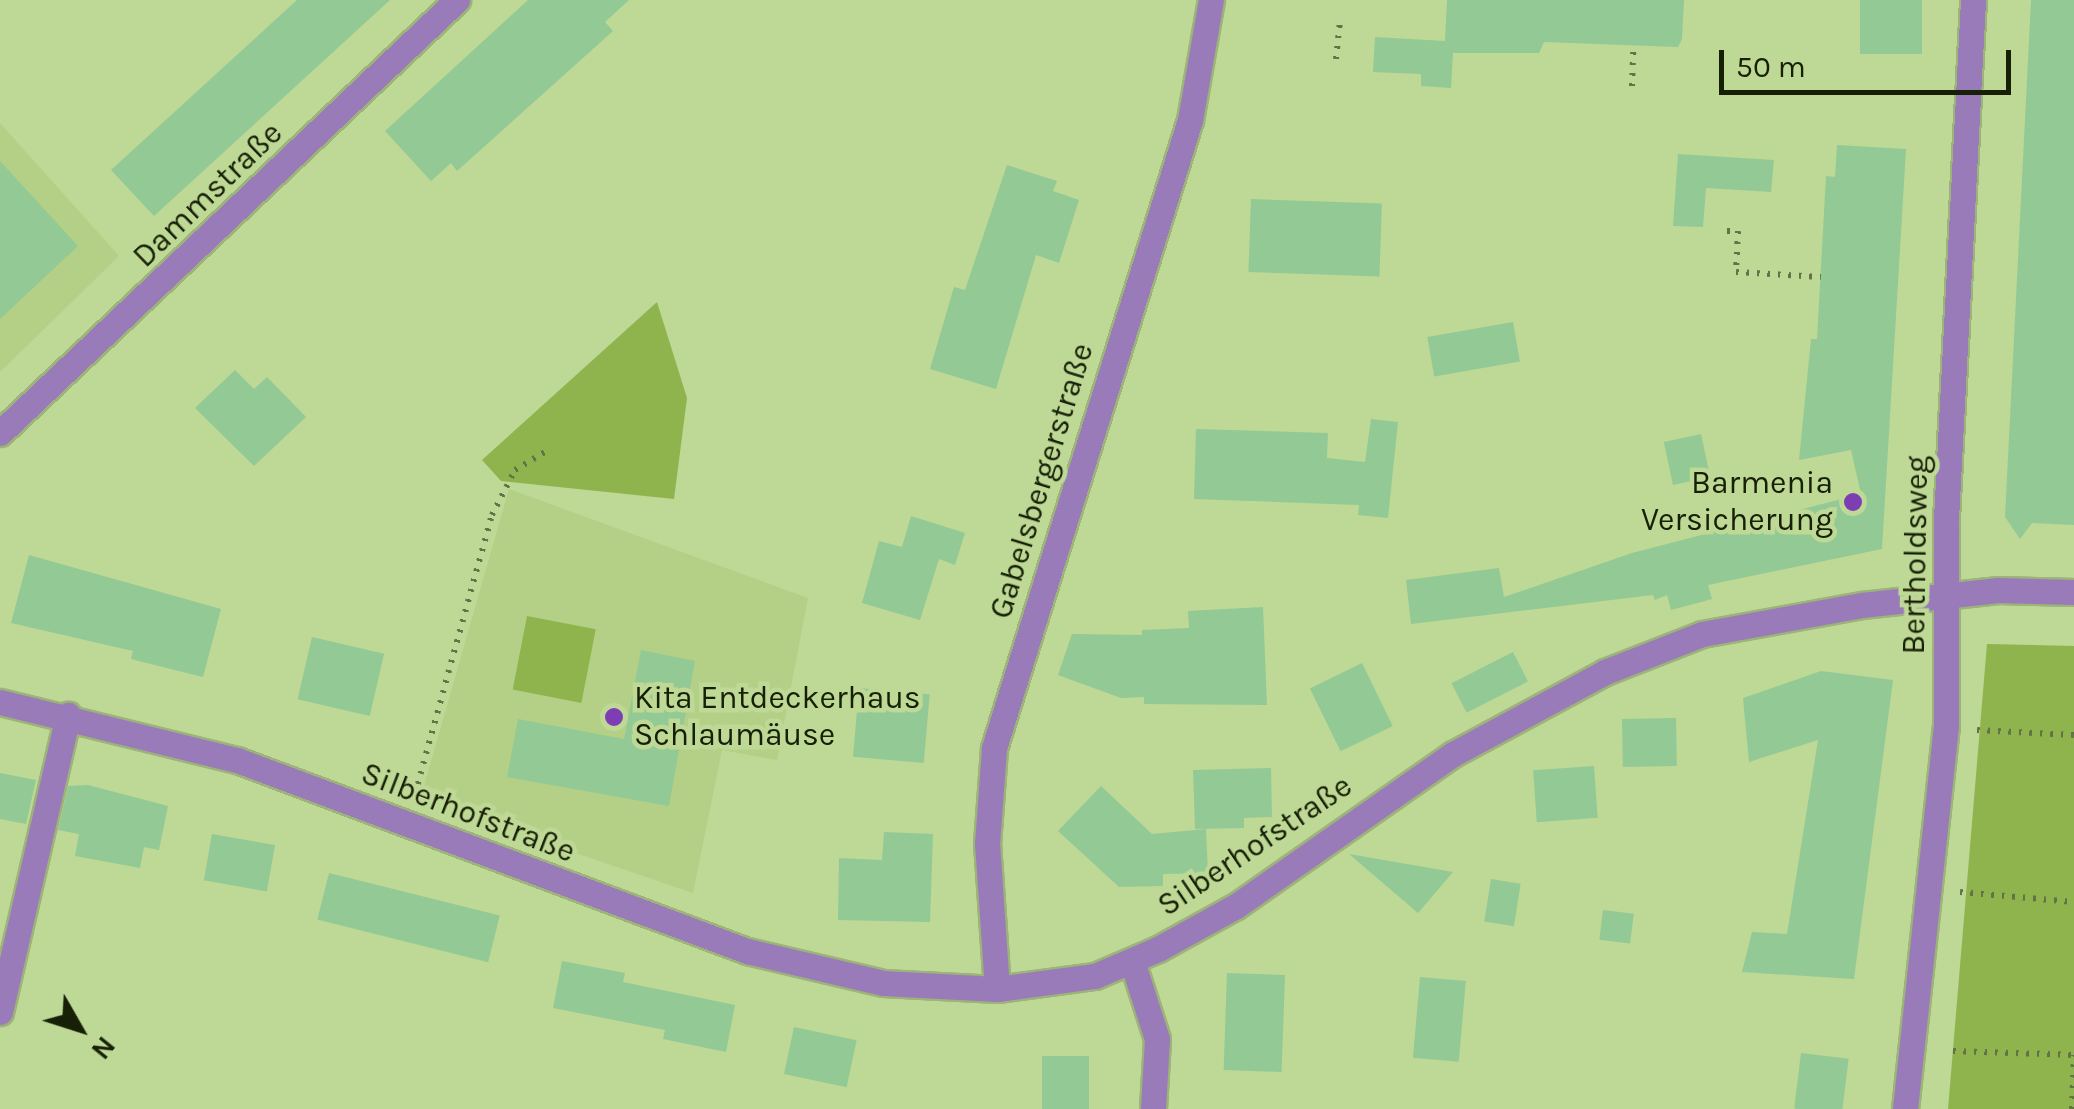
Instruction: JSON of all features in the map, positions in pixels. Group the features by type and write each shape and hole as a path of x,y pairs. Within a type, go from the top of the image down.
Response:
{"street":[{"name":"Dammstraße","path":"0,433 457,0"},
{"name":"Gabelsbergerstraße","path":"996,989 988,844 994,748 1190,120 1212,0"},
{"name":"Bertholdsweg","path":"1905,1109 1946,725 1944,596 1972,0"},
{"name":"Silberhofstraße","path":"0,702 68,715 237,760 747,951 883,983 996,989 1095,976 1132,961 1236,906 1412,780 1605,672 1728,625 1944,596 2074,592"},
{"path":"0,1012 68,715"},
{"path":"1132,961 1157,1039 1153,1109"}],"path":[{"path":"1336,59 1340,21"},
{"path":"1632,86 1633,48"},
{"path":"1727,231 1738,232 1736,272 1821,277"},
{"path":"409,825 455,632 492,515 515,470 547,450"},
{"path":"1946,725 2074,735"},
{"path":"1929,888 2074,902"},
{"path":"1952,1051 2074,1056 2072,1109"}],"shaded area":[{"path":"0,123 119,256 0,372"},
{"path":"657,302 687,398 674,499 501,481 482,460"},
{"name":"Kita Entdeckerhaus Schlaumäuse","path":"509,489 808,598 777,760 722,750 693,893 420,800"},
{"path":"527,616 596,629 581,703 513,690"},
{"path":"1987,644 2074,646 2074,1109 1948,1109"}],"building":[{"path":"297,0 390,0 154,216 111,170"},
{"path":"528,0 629,0 605,22 613,31 457,171 451,163 431,181 385,131"},
{"path":"1447,0 1684,0 1682,39 1678,47 1544,42 1539,53 1453,53 1451,88 1421,86 1421,74 1373,72 1375,37 1445,41"},
{"path":"1860,0 1922,0 1922,54 1860,54"},
{"path":"2031,0 2074,0 2074,525 2032,523 2020,539 2005,517"},
{"path":"1837,145 1906,149 1882,549 1708,585 1712,599 1671,610 1667,595 1655,600 1653,595 1411,624 1406,580 1499,568 1504,597 1632,553 1861,494 1851,450 1799,460 1811,339 1817,339 1826,176 1835,177"},
{"path":"1678,154 1774,160 1771,192 1706,188 1703,227 1673,226"},
{"path":"0,161 78,246 0,319"},
{"path":"1007,165 1057,181 1053,191 1079,200 1059,263 1036,255 996,389 930,369 954,287 965,290"},
{"path":"1251,199 1382,204 1379,277 1248,272"},
{"path":"1513,322 1520,361 1434,376 1427,337"},
{"path":"235,370 254,389 267,377 306,417 254,466 195,408"},
{"path":"1371,419 1398,422 1388,518 1358,515 1359,505 1194,499 1196,429 1328,433 1327,458 1365,462"},
{"path":"1701,434 1710,477 1673,485 1664,442"},
{"path":"911,516 965,533 955,565 939,559 920,620 862,603 879,541 902,547"},
{"path":"29,555 221,609 203,677 131,659 133,651 11,623"},
{"path":"1263,607 1267,705 1144,704 1144,697 1121,698 1058,675 1072,634 1142,635 1142,630 1189,628 1188,611"},
{"path":"312,637 384,654 370,716 298,699"},
{"path":"641,650 695,661 669,806 507,777 518,719 624,739"},
{"path":"1513,652 1528,681 1467,713 1452,683"},
{"path":"1362,663 1393,726 1341,751 1310,688"},
{"path":"1821,671 1893,680 1854,979 1742,972 1752,932 1787,934 1818,740 1749,762 1743,698"},
{"path":"859,688 930,694 924,763 853,757"},
{"path":"1676,718 1677,766 1623,767 1622,719"},
{"path":"1594,766 1598,818 1537,822 1533,770"},
{"path":"1271,768 1272,817 1244,818 1244,828 1195,829 1193,770"},
{"path":"0,773 36,780 26,824 0,819"},
{"path":"88,785 168,806 159,850 144,847 140,868 75,856 79,834 58,830 68,786"},
{"path":"1101,786 1152,834 1206,829 1208,873 1163,874 1163,886 1119,887 1058,831"},
{"path":"884,832 933,834 930,922 838,920 839,858 882,860"},
{"path":"212,834 275,845 267,891 204,880"},
{"path":"1349,854 1453,872 1418,913"},
{"path":"329,873 500,916 488,962 317,920"},
{"path":"1491,879 1521,884 1514,926 1484,921"},
{"path":"1603,910 1634,914 1630,944 1599,940"},
{"path":"562,961 625,973 623,982 735,1005 726,1052 663,1039 665,1030 553,1008"},
{"path":"1227,973 1285,975 1282,1072 1224,1070"},
{"path":"1420,977 1466,981 1459,1062 1413,1058"},
{"path":"794,1027 857,1040 847,1087 784,1074"},
{"path":"1801,1053 1849,1059 1842,1109 1794,1109"},
{"path":"1042,1056 1089,1056 1089,1109 1042,1109"}],"place":[{"name":"Barmenia Versicherung","path":"1853,502"},
{"name":"Kita Entdeckerhaus Schlaumäuse","path":"614,717"}]}
